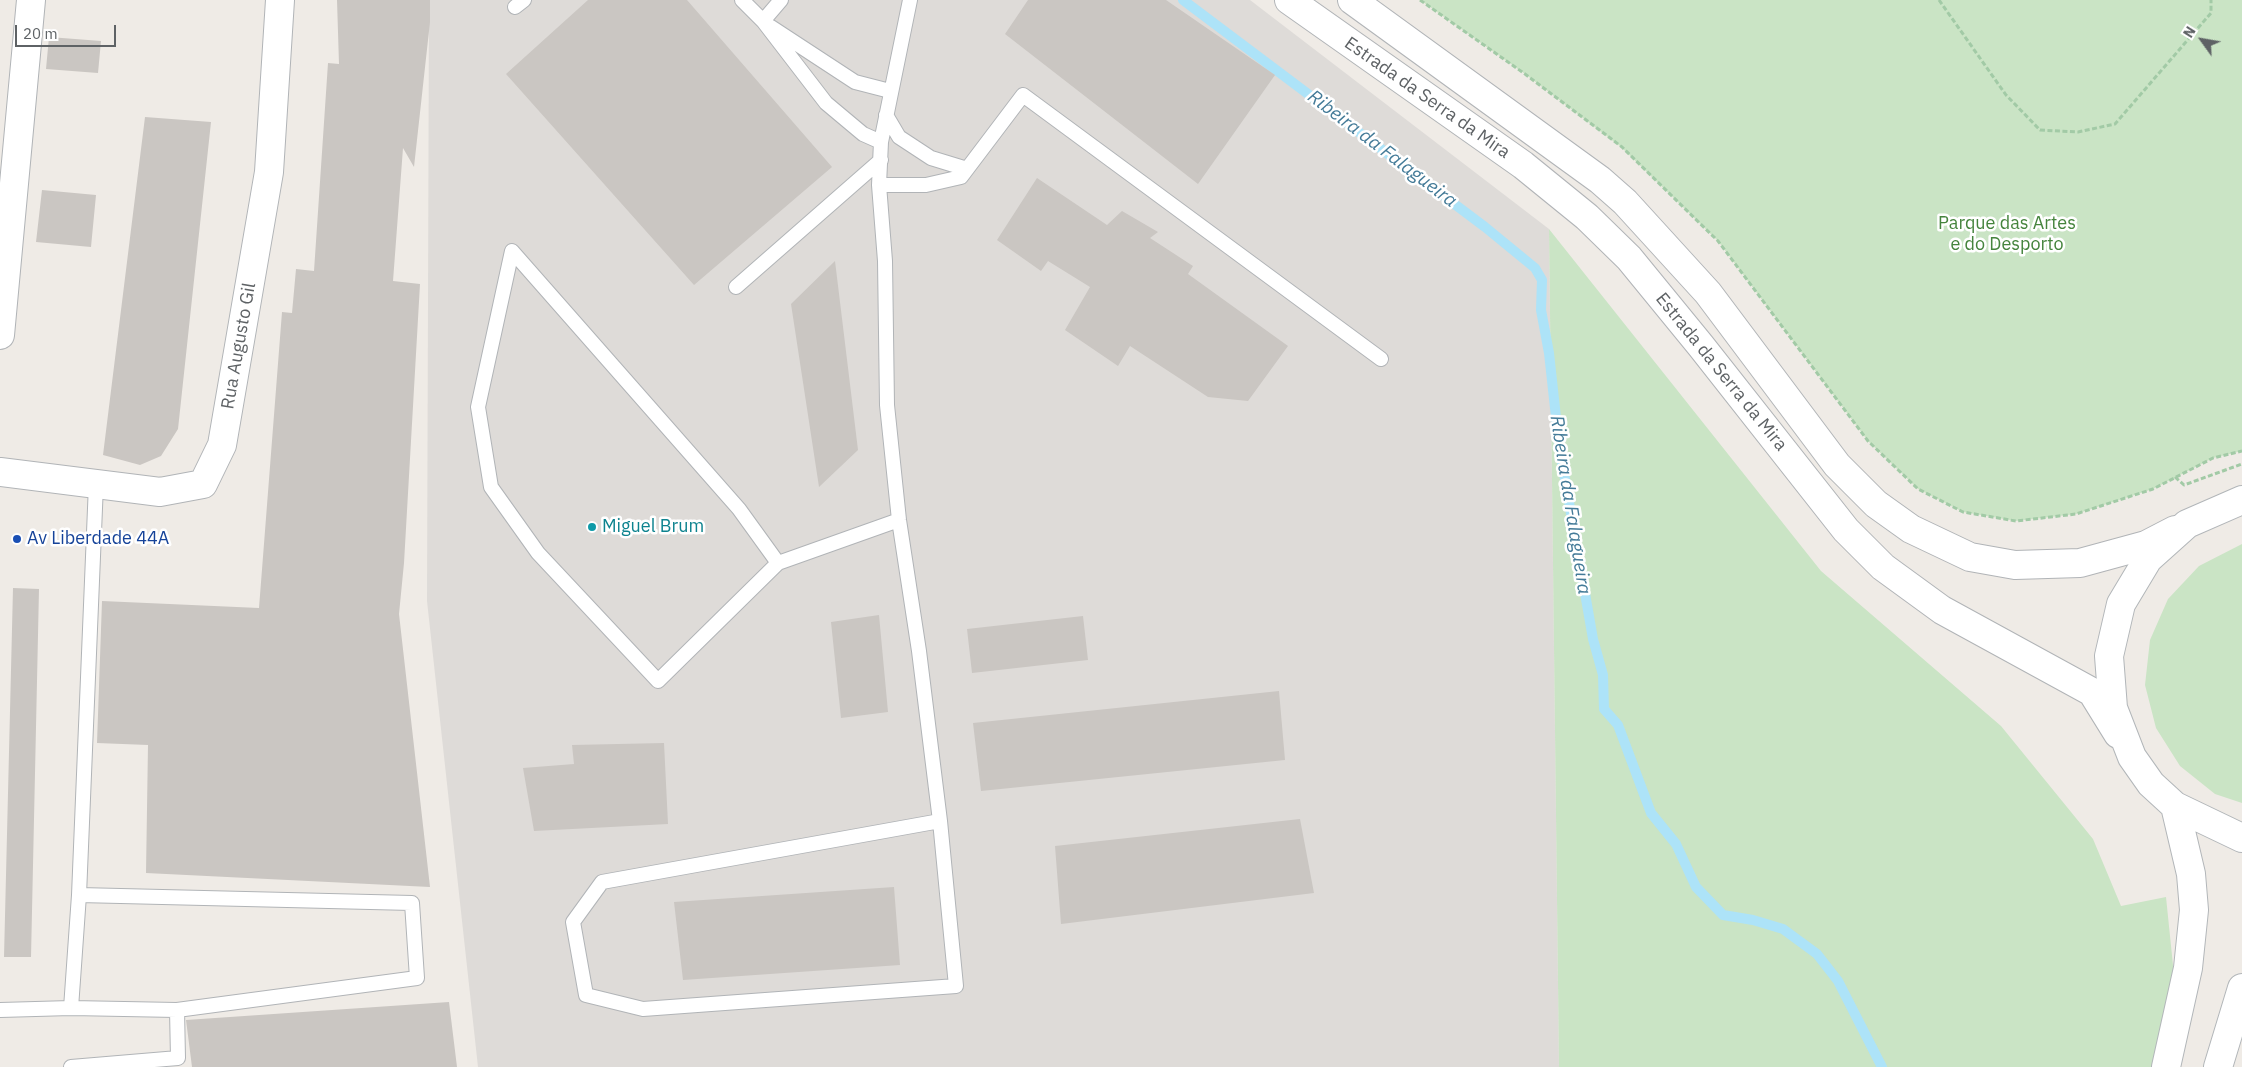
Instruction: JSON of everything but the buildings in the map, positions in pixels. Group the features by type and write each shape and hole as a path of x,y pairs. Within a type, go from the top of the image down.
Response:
{"street":[{"path":"0,335 10,116 31,0"},
{"name":"Rua Augusto Gil","path":"0,472 160,492 202,484 222,445 269,172 280,0"},
{"name":"Estrada da Serra da Mira","path":"1289,0 1523,165 1587,217 1629,258 1702,346 1840,522 1883,567 1942,610 2092,692 2132,757"},
{"name":"Estrada da Serra da Mira","path":"1352,0 1600,180 1625,202 1708,293 1837,465 1876,504 1911,529 1970,557 2015,566 2080,564 2146,545 2187,524"},
{"path":"2242,500 2187,524 2148,559 2122,604 2109,656 2113,708 2132,757 2152,784 2175,806 2242,838"},
{"path":"2166,1067 2188,968 2194,910 2191,874 2175,806"},
{"path":"2218,1067 2242,988"}],"lane":[{"path":"742,0 763,21 826,103 863,134 881,142"},
{"path":"763,21 781,0"},
{"path":"910,0 881,142 878,185 885,261 887,405 899,520 919,651 940,822 956,986 643,1009 586,995 573,922 602,882 940,822"},
{"path":"763,21 855,82 890,91"},
{"path":"878,185 926,185 961,176 1023,95 1381,359"},
{"path":"886,116 899,137 931,158 967,169"},
{"path":"736,287 881,160"},
{"path":"778,563 740,509 512,251 478,407 491,487 538,553 658,682 778,563 899,520"},
{"path":"72,1008 79,895 96,484"},
{"path":"0,1010 72,1008 177,1010 418,978 412,903 79,895"},
{"path":"70,1067 178,1058 177,1010"}],"path":[{"path":"1420,0 1622,147 1718,241 1868,441 1918,489 1963,512 2016,522 2076,514 2153,489 2213,458 2242,451"},
{"path":"1939,0 2006,95 2040,130 2078,132 2115,124 2211,13 2211,0"},
{"path":"2175,477 2184,485 2242,464"}],"shaded area":[{"path":"429,0 1250,0 1549,229 1559,1067 478,1067 427,601"}],"green space":[{"name":"Parque das Artes e do Desporto","path":"1420,0 2242,0 2242,451 2213,458 2153,489 2076,514 2016,521 1963,512 1918,489 1868,441 1718,241 1621,147 1525,74"},
{"path":"1549,229 1821,571 2001,726 2093,839 2121,906 2166,897 2174,975 2152,1067 1559,1067"},
{"path":"2242,544 2242,803 2215,794 2180,766 2156,728 2145,685 2150,640 2168,599 2199,566"}],"waterway":[{"name":"Ribeira da Falagueira","path":"1183,0 1485,227 1535,268 1542,280 1541,310 1549,353 1559,445 1593,639 1603,675 1604,709 1618,725 1651,813 1676,844 1696,887 1723,915 1753,920 1783,929 1817,954 1838,981 1882,1067"}],"place":[{"name":"Miguel Brum","path":"592,527"},
{"name":"Av Liberdade 44A","path":"17,539"}]}
